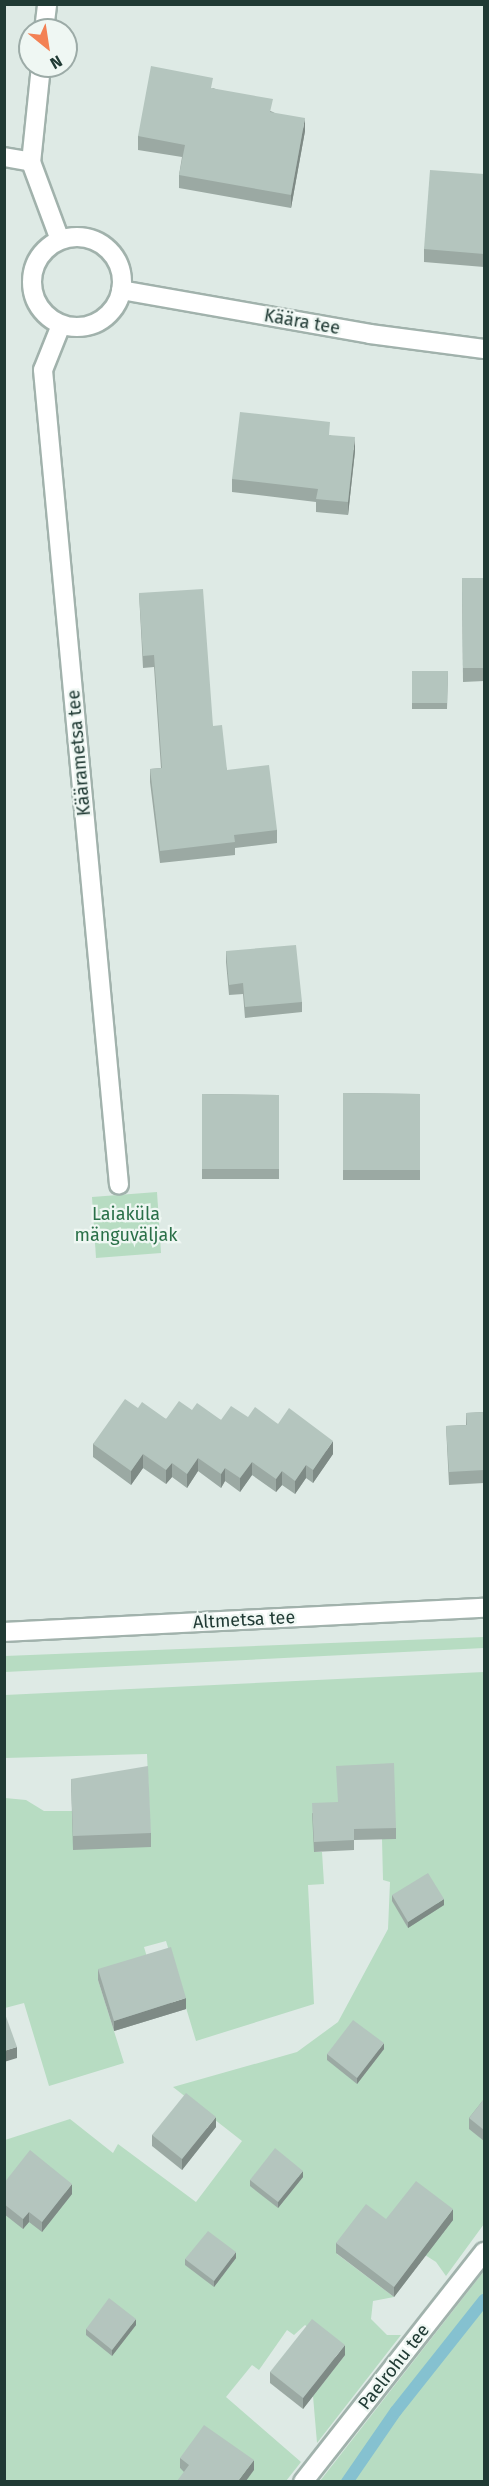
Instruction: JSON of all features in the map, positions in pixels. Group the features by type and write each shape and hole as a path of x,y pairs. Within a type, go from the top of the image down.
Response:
{"street":[{"path":"40,78 31,162 60,240"},
{"path":"4,157 31,162"},
{"path":"86,237 100,242 119,264 121,290 114,308 104,318 76,328 61,325 38,306 31,277 44,250 60,240 86,237"},
{"name":"Käära tee","path":"121,290 370,334 484,349"},
{"name":"Käärametsa tee","path":"61,325 43,370 118,1184"},
{"name":"Altmetsa tee","path":"4,1632 484,1608"},
{"name":"Paelrohu tee","path":"303,2481 484,2252"}],"green space":[{"name":"Laiaküla mänguväljak","path":"157,1192 161,1253 96,1258 92,1197"},
{"path":"484,1637 484,1648 5,1672 5,1656"},
{"path":"484,1672 484,2224 446,2276 436,2262 386,2230 337,2254 394,2297 373,2301 371,2319 387,2335 401,2335 317,2443 313,2396 345,2355 305,2325 294,2335 287,2330 259,2370 252,2365 226,2397 301,2462 286,2481 246,2481 180,2468 189,2475 185,2481 5,2481 5,2140 70,2119 113,2153 118,2144 196,2202 242,2141 173,2087 297,2052 338,2022 388,1929 390,1882 383,1880 382,1839 338,1812 314,1852 322,1852 324,1884 308,1885 314,2004 196,2041 166,1941 144,1947 149,1964 98,1980 124,2063 49,2086 24,2003 5,2008 5,1798 26,1800 44,1811 72,1811 151,1846 147,1754 5,1758 5,1695"},
{"path":"484,2271 484,2481 320,2481"}],"building":[{"path":"151,66 213,78 211,88 273,99 270,112 305,118 291,195 179,175 185,145 138,136"},
{"path":"430,170 484,174 484,254 424,249"},
{"path":"240,412 330,422 329,435 355,437 348,502 316,499 318,489 232,479"},
{"path":"462,578 484,578 484,668 463,668"},
{"path":"203,589 213,726 222,725 227,770 269,765 277,830 234,835 235,842 160,851 150,769 162,768 154,655 143,656 139,593"},
{"path":"412,671 448,671 447,703 412,703"},
{"path":"296,945 302,1002 245,1007 243,983 229,985 226,951"},
{"path":"343,1093 420,1094 420,1170 343,1170"},
{"path":"202,1094 279,1095 279,1169 202,1169"},
{"path":"125,1399 138,1408 142,1402 166,1419 179,1401 192,1410 197,1403 221,1420 231,1406 248,1417 255,1407 278,1424 289,1408 333,1441 313,1470 306,1465 295,1481 282,1471 276,1479 252,1462 240,1478 225,1468 221,1474 198,1458 187,1474 172,1463 166,1470 143,1454 131,1471 93,1444"},
{"path":"484,1412 484,1470 449,1472 446,1426 467,1425 466,1413"},
{"path":"394,1763 396,1828 354,1829 354,1840 314,1842 312,1803 338,1802 336,1766"},
{"path":"148,1766 151,1833 73,1836 71,1779"},
{"path":"428,1873 444,1899 408,1922 392,1895"},
{"path":"171,1947 186,1998 114,2021 98,1969"},
{"path":"4,2011 17,2047 4,2051"},
{"path":"353,2020 384,2043 357,2078 327,2054"},
{"path":"186,2093 216,2117 182,2159 152,2135"},
{"path":"484,2099 484,2130 469,2118"},
{"path":"275,2148 303,2171 278,2202 250,2180"},
{"path":"30,2150 72,2184 42,2222 29,2212 23,2219 4,2204 4,2183"},
{"path":"416,2181 453,2209 394,2287 336,2243 366,2204 386,2219"},
{"path":"208,2231 236,2252 214,2281 185,2259"},
{"path":"109,2298 136,2319 112,2350 86,2329"},
{"path":"312,2319 345,2345 303,2398 270,2372"},
{"path":"204,2425 254,2460 238,2481 177,2481 189,2465 180,2458"}],"waterway":[{"path":"347,2482 396,2411 484,2300"}]}
